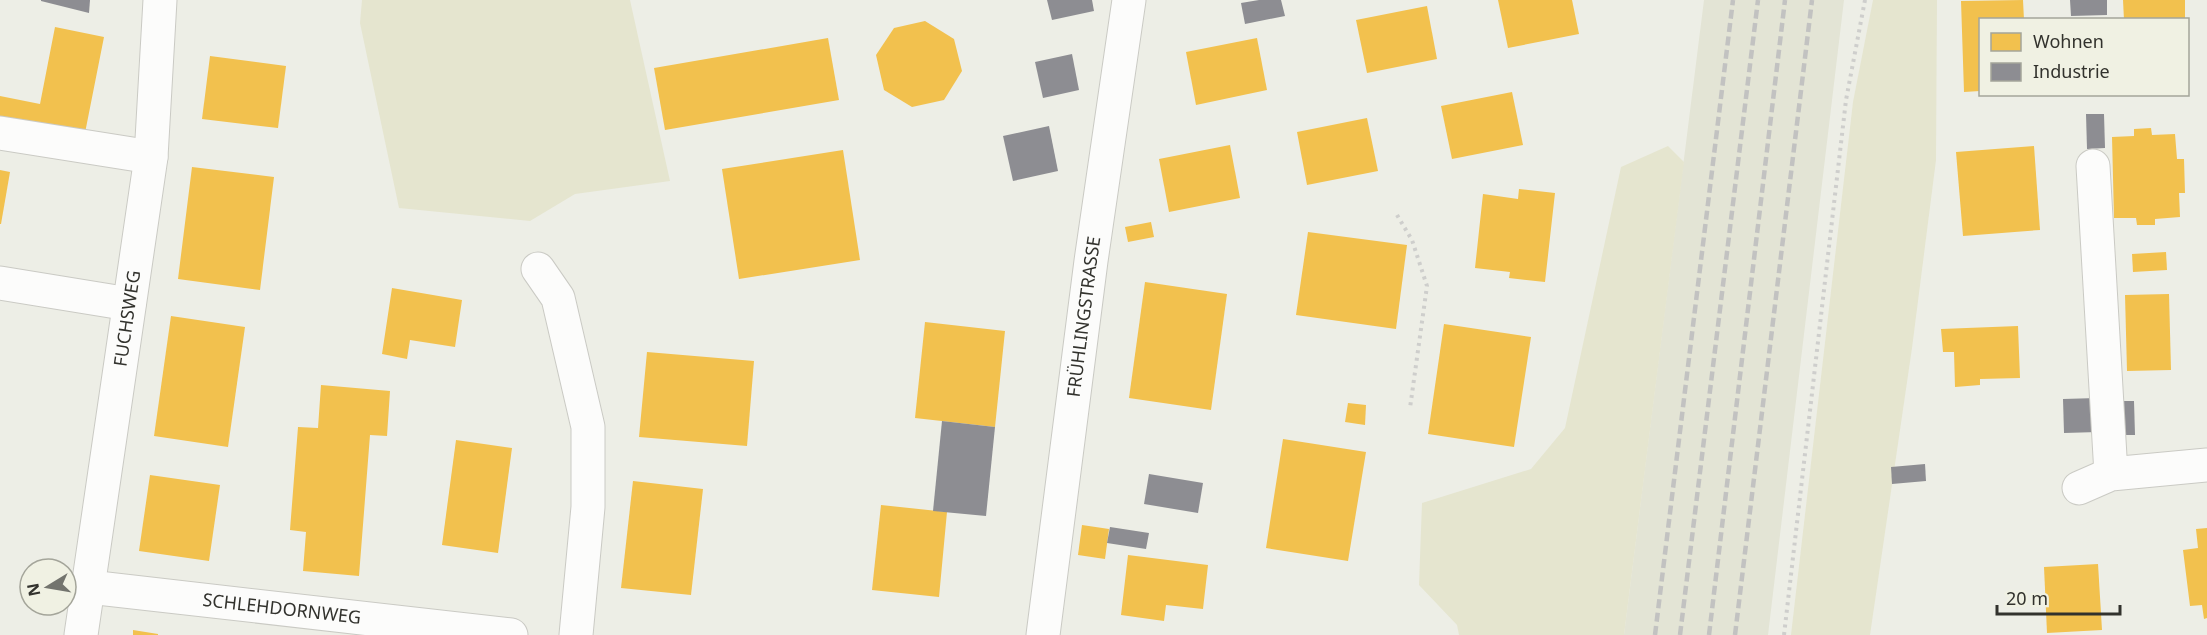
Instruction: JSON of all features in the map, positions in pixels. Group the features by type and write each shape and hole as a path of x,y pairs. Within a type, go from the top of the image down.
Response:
{"street":[{"name":"FUCHSWEG","path":"81,635 151,157 160,0"},
{"name":"FRÜHLINGSTRASSE","path":"1043,635 1091,261 1129,0"},
{"path":"0,133 151,157"},
{"path":"2093,165 2111,474"},
{"path":"538,269 558,298 588,427 588,507 576,635"},
{"path":"0,283 129,304"},
{"path":"2079,488 2111,474 2207,465"},
{"name":"SCHLEHDORNWEG","path":"89,587 511,635"}],"path":[{"path":"1785,635 1846,100 1865,0"},
{"path":"1397,215 1413,240 1427,286 1410,408"}],"shaded area":[{"path":"1704,0 1844,0 1768,635 1624,635"}],"green space":[{"path":"362,0 630,0 670,181 575,194 530,221 399,208 360,23"},
{"path":"1873,0 1937,0 1936,160 1912,348 1870,635 1791,635 1853,102"},
{"path":"1668,146 1684,162 1624,635 1459,635 1457,625 1419,585 1422,503 1531,469 1565,428 1621,167"}],"building: Wohnen":[{"path":"1498,0 1572,0 1579,34 1508,48"},
{"path":"2023,0 2024,18 1979,18 1979,91 1964,92 1961,1"},
{"path":"2123,0 2185,0 2185,18 2124,18"},
{"path":"1427,6 1437,59 1367,73 1356,20"},
{"path":"925,21 954,39 962,71 944,100 912,107 884,90 876,55 894,28"},
{"path":"55,27 104,37 84,138 0,121 0,96 40,104"},
{"path":"828,38 839,100 665,130 654,68"},
{"path":"1257,38 1267,90 1196,105 1186,52"},
{"path":"210,56 286,66 278,128 202,119"},
{"path":"1512,92 1523,145 1452,159 1441,106"},
{"path":"1367,118 1378,171 1307,185 1297,132"},
{"path":"2151,128 2152,135 2175,134 2177,159 2184,159 2185,193 2179,193 2180,217 2155,219 2155,225 2137,225 2136,218 2114,218 2112,137 2134,136 2134,129"},
{"path":"1230,145 1240,198 1169,212 1159,159"},
{"path":"2034,146 2040,230 1963,236 1956,152"},
{"path":"843,150 860,260 739,279 722,169"},
{"path":"192,167 274,177 260,290 178,279"},
{"path":"0,170 10,172 1,224 0,224"},
{"path":"1519,189 1555,193 1545,282 1509,278 1510,272 1475,268 1483,194 1518,199"},
{"path":"1151,222 1154,237 1128,242 1125,227"},
{"path":"1308,232 1407,245 1396,329 1296,315"},
{"path":"2166,252 2167,270 2133,272 2132,254"},
{"path":"1145,282 1227,294 1211,410 1129,398"},
{"path":"392,288 462,300 455,347 410,340 407,359 382,354"},
{"path":"2169,294 2171,370 2127,371 2125,295"},
{"path":"171,316 245,327 228,447 154,436"},
{"path":"925,322 1005,331 995,427 915,418"},
{"path":"1444,324 1531,337 1514,447 1428,434"},
{"path":"2018,326 2020,378 1980,379 1980,385 1955,387 1954,352 1943,352 1941,329"},
{"path":"647,352 754,361 747,446 639,437"},
{"path":"321,385 390,391 387,436 370,435 359,576 303,571 306,532 290,530 298,427 318,428"},
{"path":"1348,403 1366,405 1365,425 1345,422"},
{"path":"1283,439 1366,452 1348,561 1266,548"},
{"path":"456,440 512,448 498,553 442,545"},
{"path":"150,475 220,485 209,561 139,551"},
{"path":"633,481 703,489 691,595 621,588"},
{"path":"881,505 947,512 939,597 872,590"},
{"path":"1082,525 1109,529 1105,559 1078,555"},
{"path":"2207,528 2207,618 2204,619 2202,605 2190,606 2183,550 2198,548 2196,529"},
{"path":"1128,555 1208,565 1203,609 1166,605 1164,621 1121,615"},
{"path":"2098,564 2102,630 2047,633 2044,567"},
{"path":"133,630 158,634 158,635 133,635"}],"building: Industrie":[{"path":"90,0 89,13 41,1"},
{"path":"1047,0 1092,0 1094,11 1052,20"},
{"path":"1281,0 1285,16 1245,24 1241,3"},
{"path":"2070,0 2107,0 2107,15 2071,16"},
{"path":"1072,54 1079,90 1043,98 1035,62"},
{"path":"2086,114 2104,114 2105,148 2087,149"},
{"path":"1049,126 1058,171 1013,181 1003,136"},
{"path":"2097,398 2098,432 2064,433 2063,399"},
{"path":"2117,401 2134,401 2135,435 2118,435"},
{"path":"942,421 995,427 986,516 933,511"},
{"path":"1925,464 1926,481 1892,484 1891,467"},
{"path":"1149,474 1203,483 1198,513 1144,504"},
{"path":"1110,527 1149,533 1146,549 1107,543"}],"railway":[{"path":"1655,635 1733,0"},
{"path":"1680,635 1758,0"},
{"path":"1709,635 1785,0"},
{"path":"1735,635 1812,0"}]}
